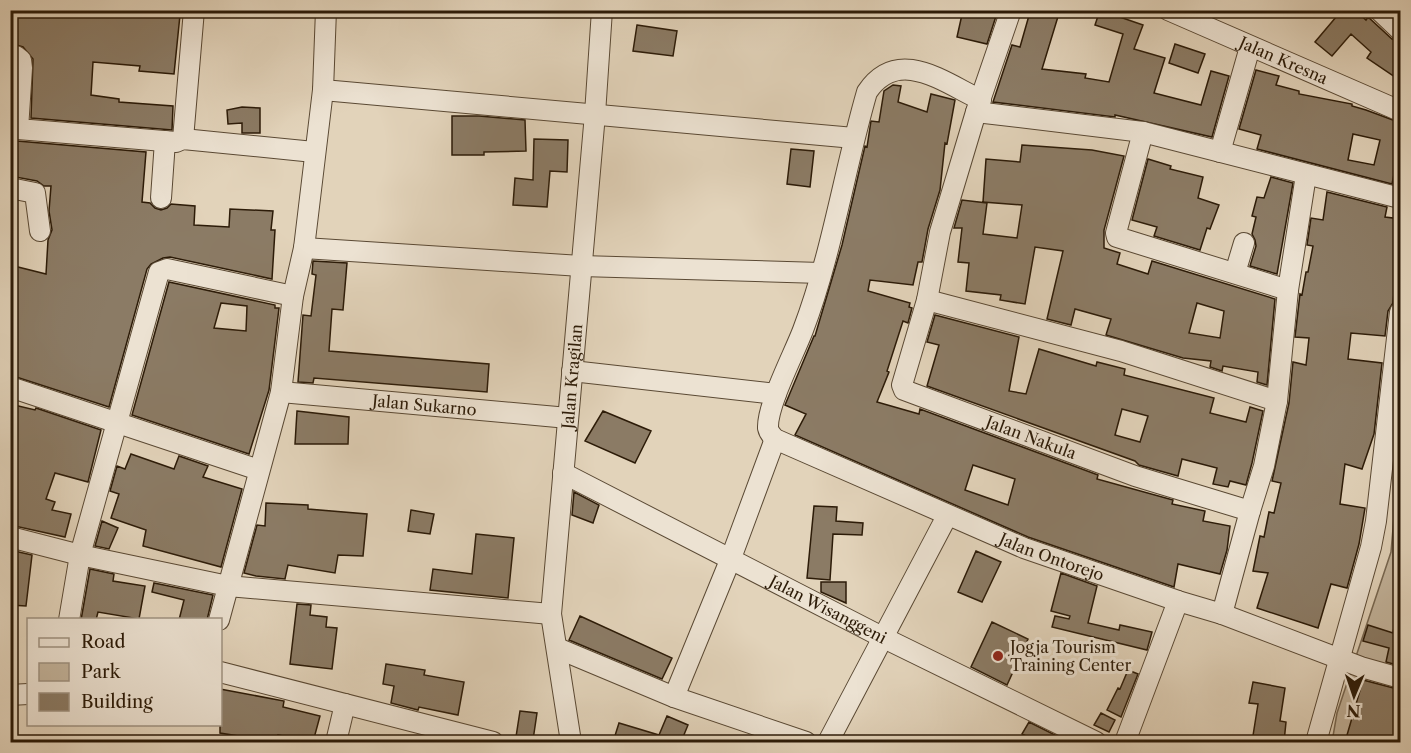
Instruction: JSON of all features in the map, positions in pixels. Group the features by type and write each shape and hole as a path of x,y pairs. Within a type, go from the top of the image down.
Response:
{"street":[{"path":"161,198 174,140 194,10"},
{"path":"220,618 281,392 292,296 304,248 323,90 326,10"},
{"name":"Jalan Kragilan","path":"571,742 551,614 602,10"},
{"path":"1011,10 940,232 927,300 1121,351 1277,401"},
{"name":"Jalan Kresna","path":"1168,10 1401,111"},
{"path":"1379,10 1401,30"},
{"path":"1220,152 1250,47"},
{"path":"10,55 21,60 22,68 18,129 314,152"},
{"path":"674,697 731,558 773,437 768,426 776,394 803,330 821,273 854,138 867,92 875,80 903,68 921,71 979,106 1143,132 1401,198"},
{"path":"323,90 854,138"},
{"path":"1143,132 1116,233 1117,237 1288,290"},
{"path":"1222,614 1264,466 1277,401 1288,290 1306,175"},
{"path":"10,188 29,190 34,193 40,231"},
{"path":"1235,273 1244,243"},
{"path":"304,248 581,266 821,273"},
{"path":"69,618 80,555 159,272 163,269 292,296"},
{"name":"Jalan Nakula","path":"927,300 903,385 906,392 1135,476 1250,511"},
{"path":"1316,742 1341,658 1376,521 1401,312"},
{"path":"572,371 776,394"},
{"path":"10,387 259,470"},
{"name":"Jalan Sukarno","path":"281,392 568,418"},
{"name":"Jalan Ontorejo","path":"773,437 947,516 1024,548 1222,614 1362,667 1401,678"},
{"name":"Jalan Wisanggeni","path":"563,473 884,638 1096,742"},
{"path":"828,742 947,516"},
{"path":"10,537 80,555 228,586 551,614"},
{"path":"1125,742 1178,601"},
{"path":"557,648 674,697 806,742"},
{"path":"222,673 471,740 493,742"},
{"path":"10,695 27,694"},
{"path":"336,742 345,704"}],"green space":[{"path":"1400,447 1400,742 1332,742 1337,713 1391,552"}],"building":[{"path":"10,10 136,10 180,15 174,74 139,71 140,66 93,62 91,95 119,99 119,102 173,106 172,130 31,118 33,59 23,47 10,43"},
{"path":"963,10 998,10 987,44 957,37"},
{"path":"1046,10 1060,10 1042,69 1086,74 1085,78 1109,82 1123,34 1095,25 1100,10 1116,10 1114,15 1143,25 1134,49 1165,58 1154,93 1201,105 1211,71 1229,76 1212,137 1115,115 1115,117 993,102 1012,45 1020,47 1030,12 1045,16"},
{"path":"1342,10 1355,10 1366,20 1368,17 1392,39 1401,42 1401,81 1367,58 1371,52 1351,34 1332,56 1315,42"},
{"path":"637,25 677,31 673,56 633,51"},
{"path":"1175,44 1205,54 1198,73 1169,63"},
{"path":"1256,70 1279,76 1276,85 1299,91 1299,94 1352,104 1352,106 1401,123 1401,140 1392,184 1257,149 1261,135 1239,129","holes":["1353,134 1380,140 1374,165 1348,160"]},
{"path":"893,85 901,86 898,102 927,112 931,94 955,100 947,144 945,143 940,190 928,229 922,262 918,262 913,285 870,280 868,291 910,303 909,307 912,308 908,323 903,321 887,371 889,372 877,402 919,414 920,409 1098,475 1097,479 1173,500 1172,504 1205,511 1203,521 1230,526 1227,550 1220,574 1178,564 1174,587 1028,537 795,435 806,414 785,405 815,336 842,245 865,146 867,147 871,121 879,122 884,91","holes":["973,465 1015,479 1008,505 965,490"]},
{"path":"242,107 260,108 260,133 242,133 242,123 228,124 227,110"},
{"path":"452,116 525,120 526,151 452,155"},
{"path":"10,138 17,141 146,152 142,202 150,203 161,210 171,204 195,206 194,225 229,227 230,209 273,211 271,230 275,230 272,279 170,257 151,264 147,269 109,407 10,375 10,265 46,274 48,240 52,230 49,211 51,186 10,176"},
{"path":"534,139 568,140 567,172 550,171 547,207 513,205 515,178 533,180"},
{"path":"1022,145 1092,150 1124,156 1104,230 1104,248 1120,253 1117,264 1148,274 1152,261 1275,299 1267,385 1257,382 1258,372 1223,366 1222,371 1210,367 1211,361 1183,358 1106,335 1111,319 1075,309 1071,325 1047,319 1063,251 1035,247 1025,304 1000,300 1001,295 966,291 969,263 958,262 962,228 954,228 962,200 987,203 983,234 1017,238 1022,205 983,202 986,159 1020,162","holes":["1197,303 1224,311 1220,338 1189,333"]},
{"path":"791,149 814,151 810,187 787,184"},
{"path":"1148,159 1171,166 1170,169 1203,177 1198,198 1219,205 1210,229 1207,228 1200,250 1154,236 1157,227 1132,220"},
{"path":"1271,177 1293,183 1277,274 1250,266 1256,246 1252,234 1256,217 1252,216 1257,197 1264,198"},
{"path":"1327,192 1387,207 1385,217 1401,219 1401,284 1395,283 1385,336 1351,333 1348,359 1382,363 1374,434 1362,469 1345,464 1340,504 1365,508 1359,544 1347,588 1331,584 1318,628 1257,608 1268,573 1253,571 1260,536 1264,537 1269,512 1274,513 1281,483 1272,481 1289,403 1293,362 1306,365 1309,338 1295,337 1300,294 1302,295 1313,246 1307,245 1311,218 1323,220"},
{"path":"313,261 347,263 343,310 332,309 329,351 489,364 487,392 314,378 313,383 298,382 303,315 311,316 316,275 312,274"},
{"path":"169,282 275,305 275,308 279,308 269,390 249,454 132,415","holes":["221,303 247,306 246,331 214,328"]},
{"path":"935,315 1019,337 1009,391 1026,394 1039,349 1096,366 1097,362 1125,369 1124,375 1214,398 1210,413 1246,422 1250,407 1263,411 1246,485 1230,481 1228,487 1213,484 1217,468 1182,459 1178,476 1139,465 1135,461 927,386 939,345 927,342","holes":["1122,409 1148,416 1140,442 1115,435"]},
{"path":"10,404 35,410 36,408 101,430 88,482 55,473 46,499 55,502 52,510 71,514 65,537 10,525"},
{"path":"297,411 349,417 348,444 295,444"},
{"path":"603,411 651,431 635,463 585,441"},
{"path":"131,454 174,469 179,456 208,466 203,477 242,489 221,567 143,546 146,530 111,518 119,494 110,491 117,466 125,469"},
{"path":"574,492 599,505 593,523 572,515"},
{"path":"266,503 308,505 308,509 367,514 363,556 338,555 335,573 288,565 285,579 244,573 257,525 265,526"},
{"path":"814,506 837,507 836,521 863,523 862,535 833,534 830,580 807,578"},
{"path":"411,510 434,514 430,534 408,531"},
{"path":"102,521 118,528 109,549 95,546"},
{"path":"476,534 514,538 508,598 430,590 433,569 472,574"},
{"path":"10,550 32,555 26,606 10,605"},
{"path":"976,551 1001,562 982,602 958,592"},
{"path":"90,569 114,574 113,581 145,586 139,618 98,612 96,618 81,618"},
{"path":"1061,573 1097,586 1088,623 1119,630 1120,625 1152,632 1147,650 1052,627 1055,616 1069,619 1070,616 1051,611"},
{"path":"821,582 846,582 846,603 821,592"},
{"path":"154,583 213,595 207,618 180,618 184,600 152,592"},
{"path":"297,604 311,605 310,615 327,617 326,627 337,628 332,669 290,664"},
{"path":"580,616 672,658 662,679 569,640"},
{"name":"Jogja Tourism Training Center","path":"992,622 1028,639 1007,685 971,667"},
{"path":"1395,622 1401,623 1401,666 1386,662 1389,648 1363,641 1368,625 1393,633"},
{"path":"386,664 425,670 424,675 464,682 458,715 419,707 418,710 391,703 394,686 383,684"},
{"path":"1128,670 1138,674 1121,717 1107,710"},
{"path":"1363,680 1401,690 1401,716 1393,742 1345,742"},
{"path":"1253,682 1285,688 1280,721 1286,722 1284,742 1252,742 1258,704 1249,703"},
{"path":"222,689 284,701 283,707 320,716 313,742 278,735 277,742 220,733"},
{"path":"520,711 537,713 533,740 516,737"},
{"path":"1101,713 1115,720 1109,732 1094,725"},
{"path":"667,716 688,725 681,742 613,742 619,723 659,735"},
{"path":"1029,722 1057,736 1054,742 1038,742 1022,734"}],"place":[{"name":"Jogja Tourism Training Center","path":"998,656"}]}
